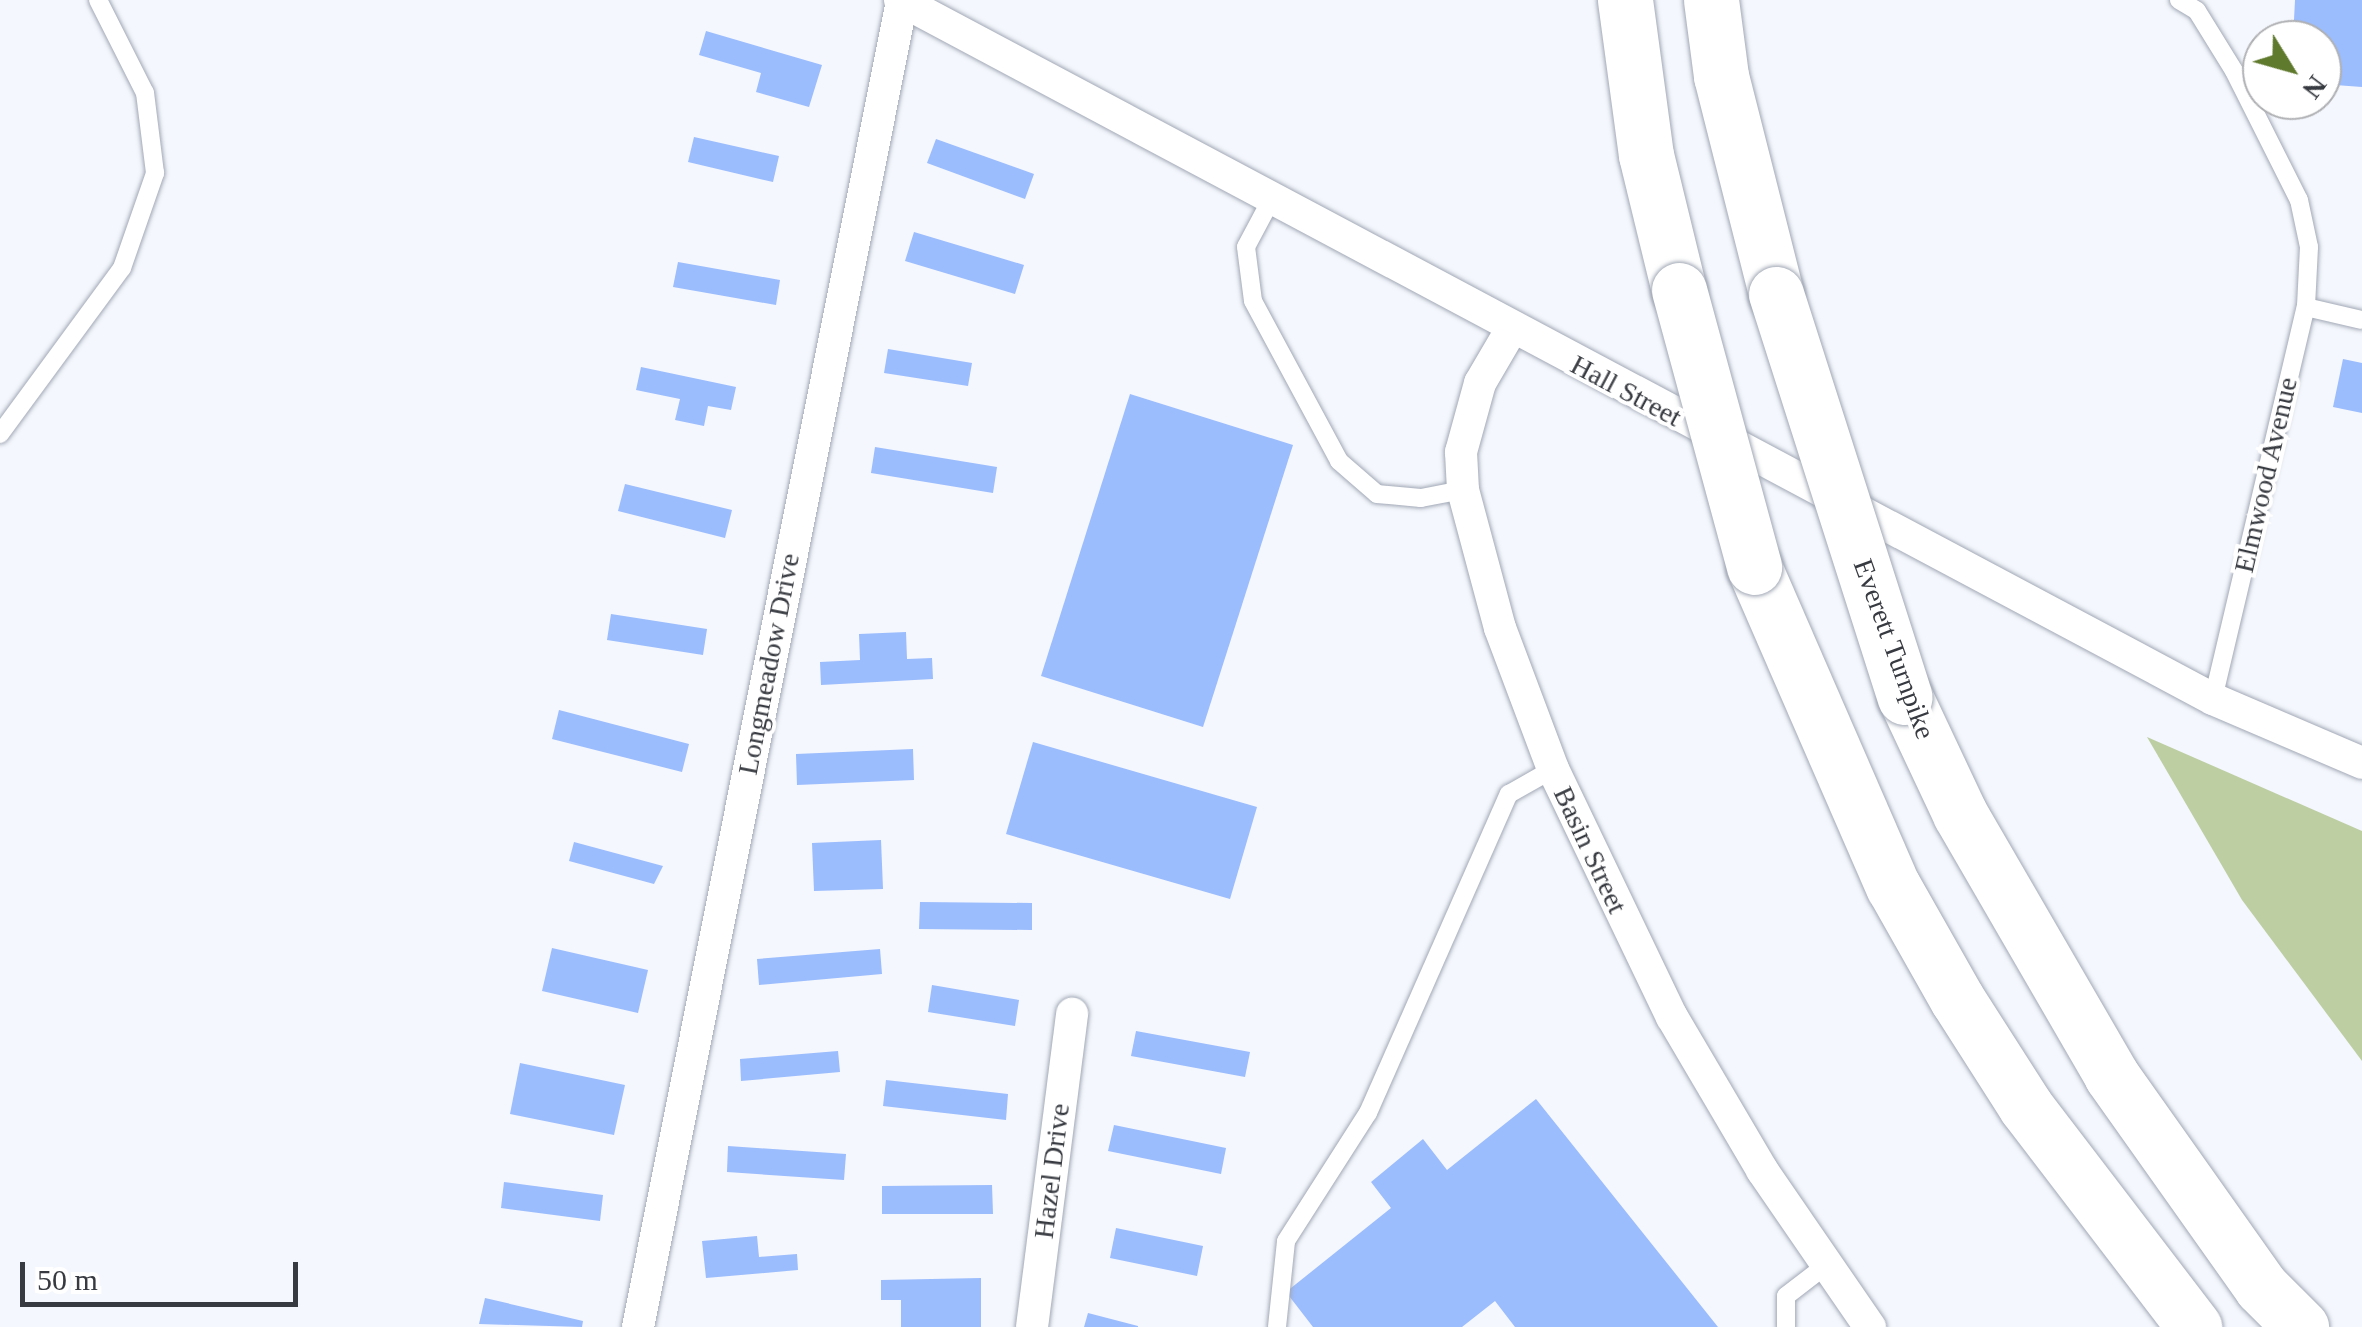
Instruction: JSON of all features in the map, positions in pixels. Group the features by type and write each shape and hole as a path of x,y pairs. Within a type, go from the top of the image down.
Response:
{"highway":[{"path":"1625,0 1646,155 1754,567 1893,886 1957,998 2026,1107 2194,1327"},
{"name":"Everett Turnpike","path":"1711,0 1721,76 1776,294 1905,697 1960,814 2111,1075 2261,1286 2300,1327"},
{"path":"2261,1286 2314,1327"}],"street":[{"name":"Hall Street","path":"901,0 1511,330 2213,698 2362,763"},
{"name":"Longmeadow Drive","path":"638,1327 901,0"},
{"name":"Basin Street","path":"1511,330 1467,419 1462,490 1500,628 1553,770 1672,1017 1825,1266 1870,1327"},
{"name":"Hazel Drive","path":"1032,1327 1072,1014"}],"lane":[{"path":"0,434 122,268 155,173 145,93 98,0"},
{"name":"Elmwood Avenue","path":"2180,0 2197,11 2234,71 2299,200 2309,247 2306,307 2213,698"},
{"path":"1272,198 1246,248 1253,301 1339,461 1376,494 1421,498 1462,490"},
{"path":"2306,307 2362,320"},
{"path":"1277,1327 1286,1241 1368,1113 1510,794 1553,770"},
{"path":"1786,1327 1786,1296 1825,1266"}],"green space":[{"path":"2147,737 2362,831 2362,1061 2242,900"}],"building":[{"path":"2295,0 2362,0 2362,87 2342,86 2342,20 2294,20"},
{"path":"706,31 822,65 809,107 756,92 761,73 699,55"},
{"path":"694,137 779,156 773,182 688,162"},
{"path":"936,139 1034,174 1025,199 927,163"},
{"path":"914,232 1024,265 1015,294 905,261"},
{"path":"678,262 780,280 776,305 673,287"},
{"path":"888,349 972,363 968,386 884,373"},
{"path":"2343,359 2362,363 2362,413 2333,407"},
{"path":"641,367 736,387 731,410 708,406 704,426 675,420 680,399 636,390"},
{"path":"1130,394 1293,445 1203,727 1041,676"},
{"path":"875,447 997,467 993,493 871,473"},
{"path":"625,484 732,510 725,538 618,511"},
{"path":"611,614 707,629 703,655 607,640"},
{"path":"906,632 907,659 932,658 933,679 821,685 820,662 860,660 859,634"},
{"path":"559,710 689,744 682,772 552,739"},
{"path":"1033,742 1257,807 1230,899 1006,834"},
{"path":"913,749 914,780 797,785 796,754"},
{"path":"881,840 883,889 814,891 812,843"},
{"path":"574,842 663,866 654,884 569,861"},
{"path":"920,902 1032,903 1032,930 919,929"},
{"path":"552,948 648,970 638,1013 542,991"},
{"path":"880,949 882,974 759,985 757,959"},
{"path":"932,985 1019,1000 1015,1026 928,1012"},
{"path":"1136,1031 1250,1052 1245,1077 1131,1056"},
{"path":"838,1051 840,1072 741,1081 740,1059"},
{"path":"520,1063 625,1085 614,1135 510,1114"},
{"path":"886,1080 1008,1094 1006,1120 883,1106"},
{"path":"1536,1099 1718,1327 1515,1327 1495,1301 1462,1327 1313,1327 1286,1292 1391,1208 1371,1182 1423,1139 1447,1170"},
{"path":"1114,1125 1226,1148 1221,1174 1108,1151"},
{"path":"728,1146 846,1154 844,1180 727,1172"},
{"path":"504,1182 603,1195 600,1221 501,1208"},
{"path":"992,1185 993,1214 882,1214 882,1186"},
{"path":"1116,1228 1203,1246 1197,1276 1110,1258"},
{"path":"757,1236 759,1257 797,1254 798,1270 706,1278 702,1241"},
{"path":"981,1278 981,1327 901,1327 901,1300 881,1300 881,1280"},
{"path":"485,1298 583,1321 582,1327 479,1324"},
{"path":"1088,1313 1138,1326 1138,1327 1084,1327"}]}
